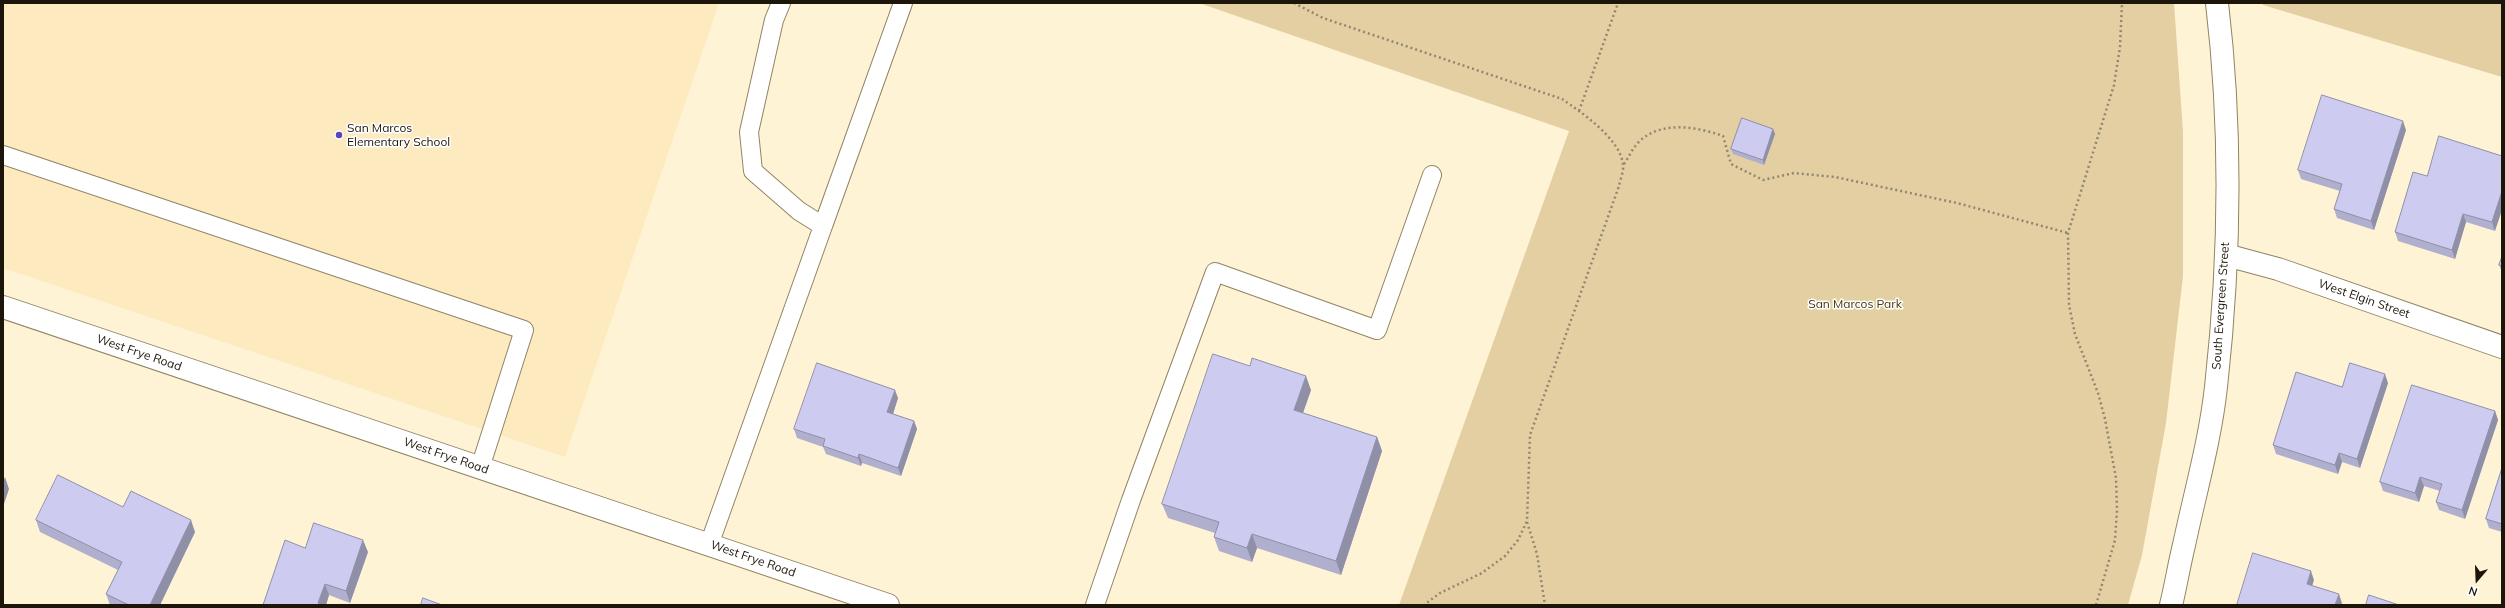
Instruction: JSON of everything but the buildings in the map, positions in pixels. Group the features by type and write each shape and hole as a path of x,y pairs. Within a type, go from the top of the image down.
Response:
{"street":[{"name":"South Evergreen Street","path":"2171,605 2200,482 2216,387 2226,255 2226,160 2222,45 2217,3"},
{"name":"West Elgin Street","path":"2226,255 2278,269 2502,347"},
{"name":"West Frye Road","path":"3,307 888,605"}],"lane":[{"path":"781,3 774,20 749,132 753,170 799,211 824,226"},
{"path":"709,545 903,3"},
{"path":"3,155 524,330 480,468"},
{"path":"1095,605 1131,500 1215,272 1377,330 1432,176"}],"path":[{"path":"1294,3 1323,18 1562,98 1614,142 1623,165"},
{"path":"1579,111 1618,3"},
{"path":"2096,605 2115,540 2117,510 2116,478 2105,419 2098,393 2075,334 2069,305 2068,233 2114,85 2120,47 2122,3"},
{"path":"1545,605 1537,554 1527,521 1530,435 1619,186 1623,165 1641,139 1657,131 1700,128 1723,136 1732,164 1763,180 1794,173 1835,177 1957,203 2068,233"},
{"path":"1424,605 1440,594 1482,573 1505,556 1518,540 1527,521"}],"shaded area":[{"name":"San Marcos Elementary School","path":"3,3 719,3 565,457 3,268"}],"green space":[{"name":"San Marcos Park","path":"1199,3 2174,3 2183,132 2183,276 2166,423 2142,555 2128,605 1399,605 1569,131"},
{"path":"2262,3 2502,3 2502,77 2263,5"}],"place":[{"name":"San Marcos Elementary School","path":"339,135"}]}
